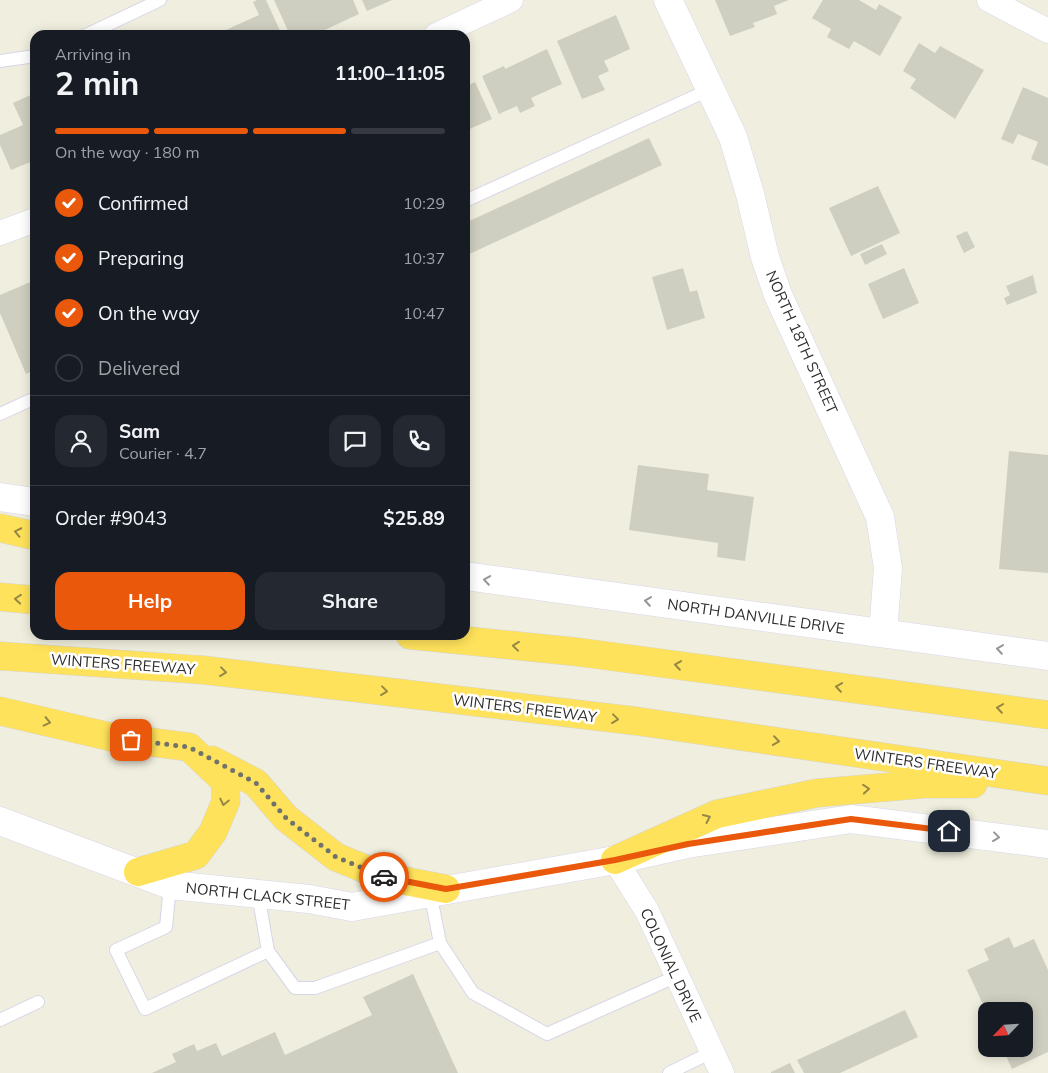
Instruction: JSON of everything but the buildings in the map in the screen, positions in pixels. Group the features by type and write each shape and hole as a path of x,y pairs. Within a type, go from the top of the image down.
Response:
{"highway":[{"path":"0,528 30,535"},
{"path":"0,597 30,600"},
{"path":"464,640 578,652 1048,715"},
{"name":"WINTERS FREEWAY","path":"0,656 203,670 606,718 1048,780"},
{"path":"0,711 112,737 189,747 256,783 286,818 336,857 385,877 438,891"},
{"path":"138,872 196,855 213,832 226,801 225,781 189,747"},
{"path":"615,860 717,814 817,792 924,784 1048,785"}],"main road":[{"name":"NORTH 18TH STREET","path":"668,0 733,137 750,194 765,257 778,295 880,517 888,568 883,633"},
{"path":"0,497 30,501"},
{"name":"NORTH DANVILLE DRIVE","path":"470,577 1048,656"},
{"name":"NORTH CLACK STREET","path":"0,820 170,885 309,899 352,907 615,860 688,844 851,819 1048,844"}],"street":[{"path":"447,30 511,0"},
{"path":"988,0 1048,31"},
{"path":"0,233 30,222"},
{"name":"COLONIAL DRIVE","path":"615,860 647,911 722,1073"}],"lane":[{"path":"97,30 160,0"},
{"path":"0,61 30,57"},
{"path":"470,200 711,89"},
{"path":"0,414 30,400"},
{"path":"170,885 166,927 116,950 146,1009 268,952"},
{"path":"438,891 440,942 473,993 547,1034 677,976"},
{"path":"258,894 268,952 295,988 315,988 440,942"},
{"path":"0,1020 38,1002"},
{"path":"669,1073 712,1052"}],"way so far":[{"path":"131,740 189,747 256,783 286,818 336,857 384,877"}],"route":[{"path":"384,877 446,889 615,860 688,844 851,819 949,831"}]}
